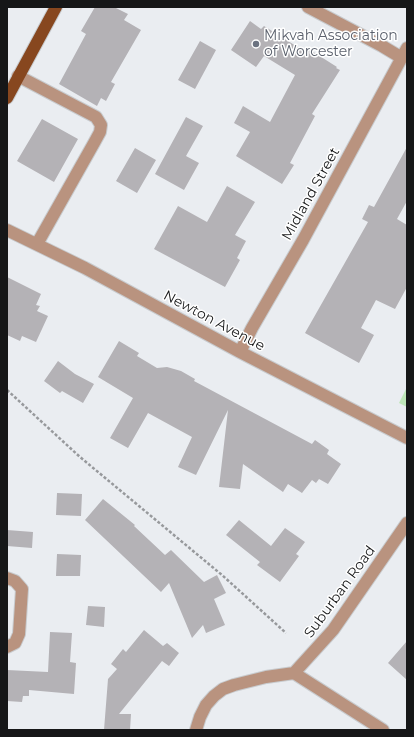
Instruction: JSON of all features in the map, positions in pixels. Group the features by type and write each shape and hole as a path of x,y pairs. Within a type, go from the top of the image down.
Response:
{"main road":[{"path":"7,98 56,7"}],"street":[{"path":"308,7 382,46 404,53"},
{"name":"Midland Street","path":"240,352 252,328 303,240 404,53"},
{"path":"18,76 96,117 101,125 100,132 37,244"},
{"name":"Newton Avenue","path":"7,230 85,268 240,352 407,438"},
{"name":"Suburban Road","path":"294,673 333,630 407,523"},
{"path":"7,578 15,581 22,589 19,634 15,643 7,646"},
{"path":"196,730 206,705 223,689 266,677 294,673 383,730"}],"path":[{"path":"7,390 80,457 222,575 286,632"}],"green space":[{"path":"407,387 407,407 399,403"}],"building":[{"path":"95,7 114,7 128,14 124,20 141,30 111,82 115,84 106,101 101,98 97,106 59,84 86,34 81,31"},
{"path":"250,21 261,29 264,26 304,51 307,48 340,70 312,114 315,116 290,163 294,165 282,184 236,156 250,132 234,123 243,106 270,122 295,75 264,56 256,67 231,50"},
{"path":"200,41 216,50 195,89 178,80"},
{"path":"186,117 203,126 186,156 199,163 184,190 155,174"},
{"path":"42,119 78,139 54,182 17,161"},
{"path":"407,147 407,201 397,219 407,225 407,287 395,309 376,300 361,328 374,335 359,363 305,333 368,222 362,219 369,205 374,207"},
{"path":"135,148 156,160 137,193 116,181"},
{"path":"227,186 255,202 235,235 246,241 237,258 240,260 225,287 154,249 178,206 207,222"},
{"path":"7,277 41,294 36,305 40,306 37,311 48,316 36,342 22,336 20,341 7,335"},
{"path":"119,341 139,353 137,356 157,368 167,367 181,371 195,379 194,381 312,444 315,440 329,450 327,454 341,464 328,484 319,479 316,483 312,480 302,493 288,484 283,492 243,464 240,489 219,487 228,410 196,475 178,467 192,437 148,413 128,448 110,438 133,398 98,377"},
{"path":"58,361 75,374 94,384 83,403 62,391 60,393 44,381"},
{"path":"57,493 82,494 81,516 56,515"},
{"path":"103,499 135,525 134,526 165,555 171,550 204,582 217,575 226,593 214,599 225,625 206,633 203,625 192,638 169,583 161,592 85,520"},
{"path":"239,520 271,546 285,528 305,542 296,554 299,556 280,582 257,565 260,562 226,535"},
{"path":"7,530 33,532 32,548 7,546"},
{"path":"57,554 81,555 80,576 56,576"},
{"path":"88,606 105,607 104,627 86,625"},
{"path":"144,630 163,646 167,643 179,653 169,666 162,661 119,714 131,714 130,730 104,730 108,679 117,669 111,664 123,649 126,652"},
{"path":"50,632 72,633 70,662 76,663 74,694 29,690 29,696 23,696 22,702 7,701 7,670 48,672"},
{"path":"407,641 407,680 388,663"}],"place":[{"name":"Mikvah Association of Worcester","path":"256,44"}]}
